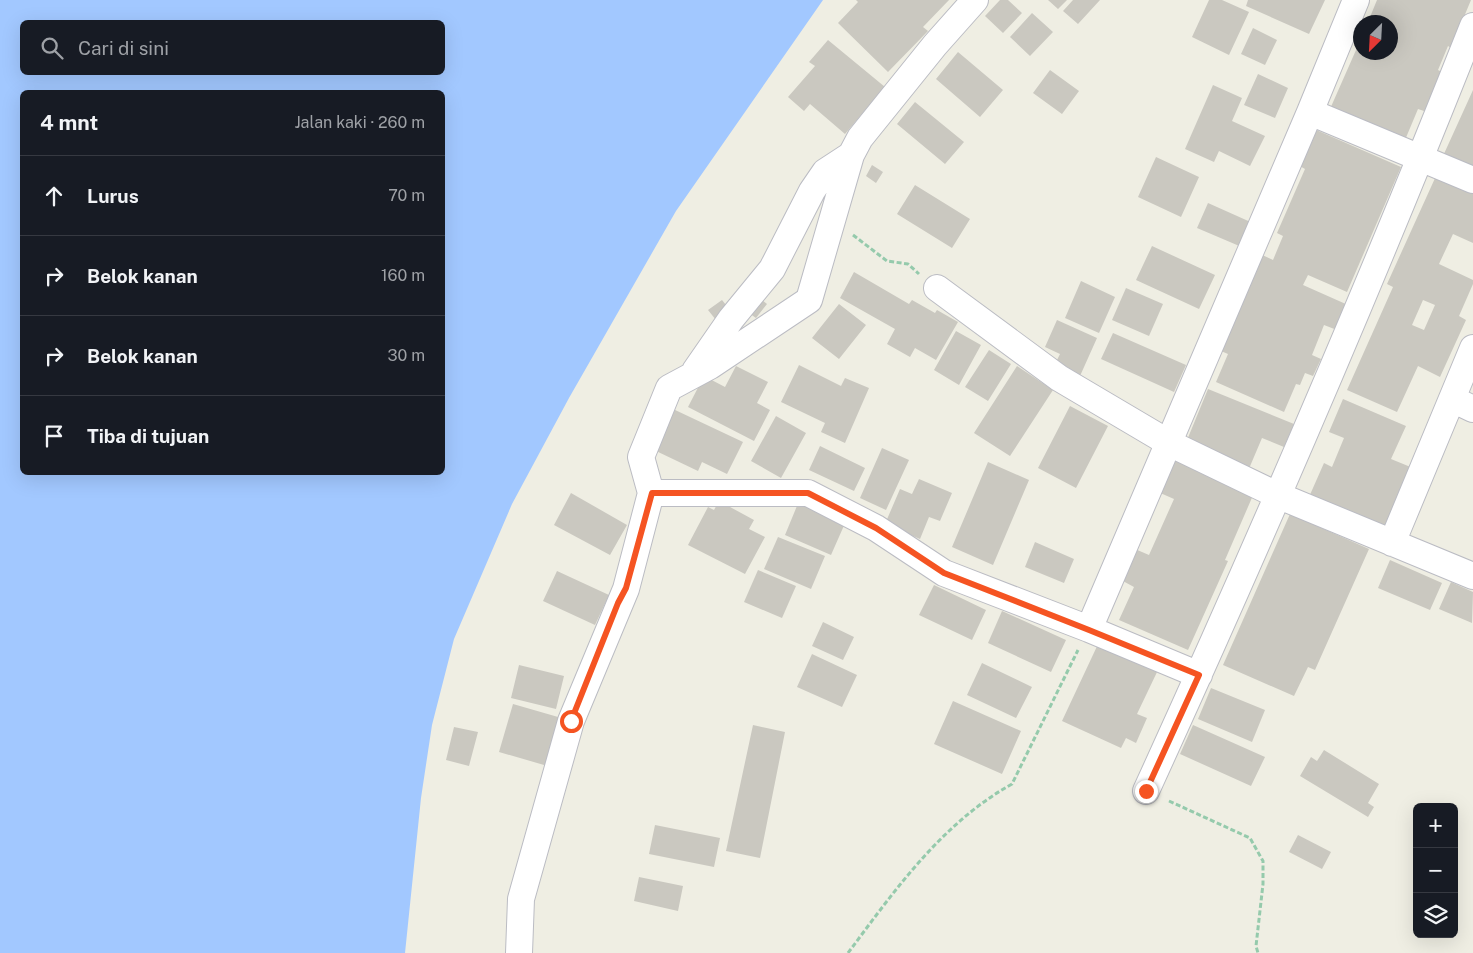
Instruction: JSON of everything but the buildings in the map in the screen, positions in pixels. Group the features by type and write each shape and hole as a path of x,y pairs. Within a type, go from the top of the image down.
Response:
{"street":[{"path":"519,953 521,899 571,721 618,603 626,588 652,493 641,457 669,388 710,366 808,300 851,155 860,138 935,45 975,0"},
{"path":"1089,630 1356,0"},
{"path":"1146,791 1199,675 1277,495 1421,158 1473,26"},
{"path":"1310,112 1473,180"},
{"path":"692,376 731,319 772,269 812,191 825,172 851,155"},
{"path":"937,288 1059,378 1169,443 1277,495 1473,576"},
{"path":"1392,542 1462,404 1473,348"},
{"path":"652,493 808,493 876,528 944,573 1199,675"}],"path":[{"path":"833,217 887,261 908,264 937,288"},
{"path":"848,953 888,899 950,828 993,794 1012,784 1089,630"},
{"path":"1146,791 1250,838 1263,861 1263,884 1256,946 1258,953"}],"water":[{"path":"0,0 823,0 676,211 569,398 512,504 454,639 432,725 421,798 405,953 0,953"}],"route":[{"path":"571,721 618,603 626,588 652,493 808,493 876,528 944,573 1199,675 1146,791"}]}
